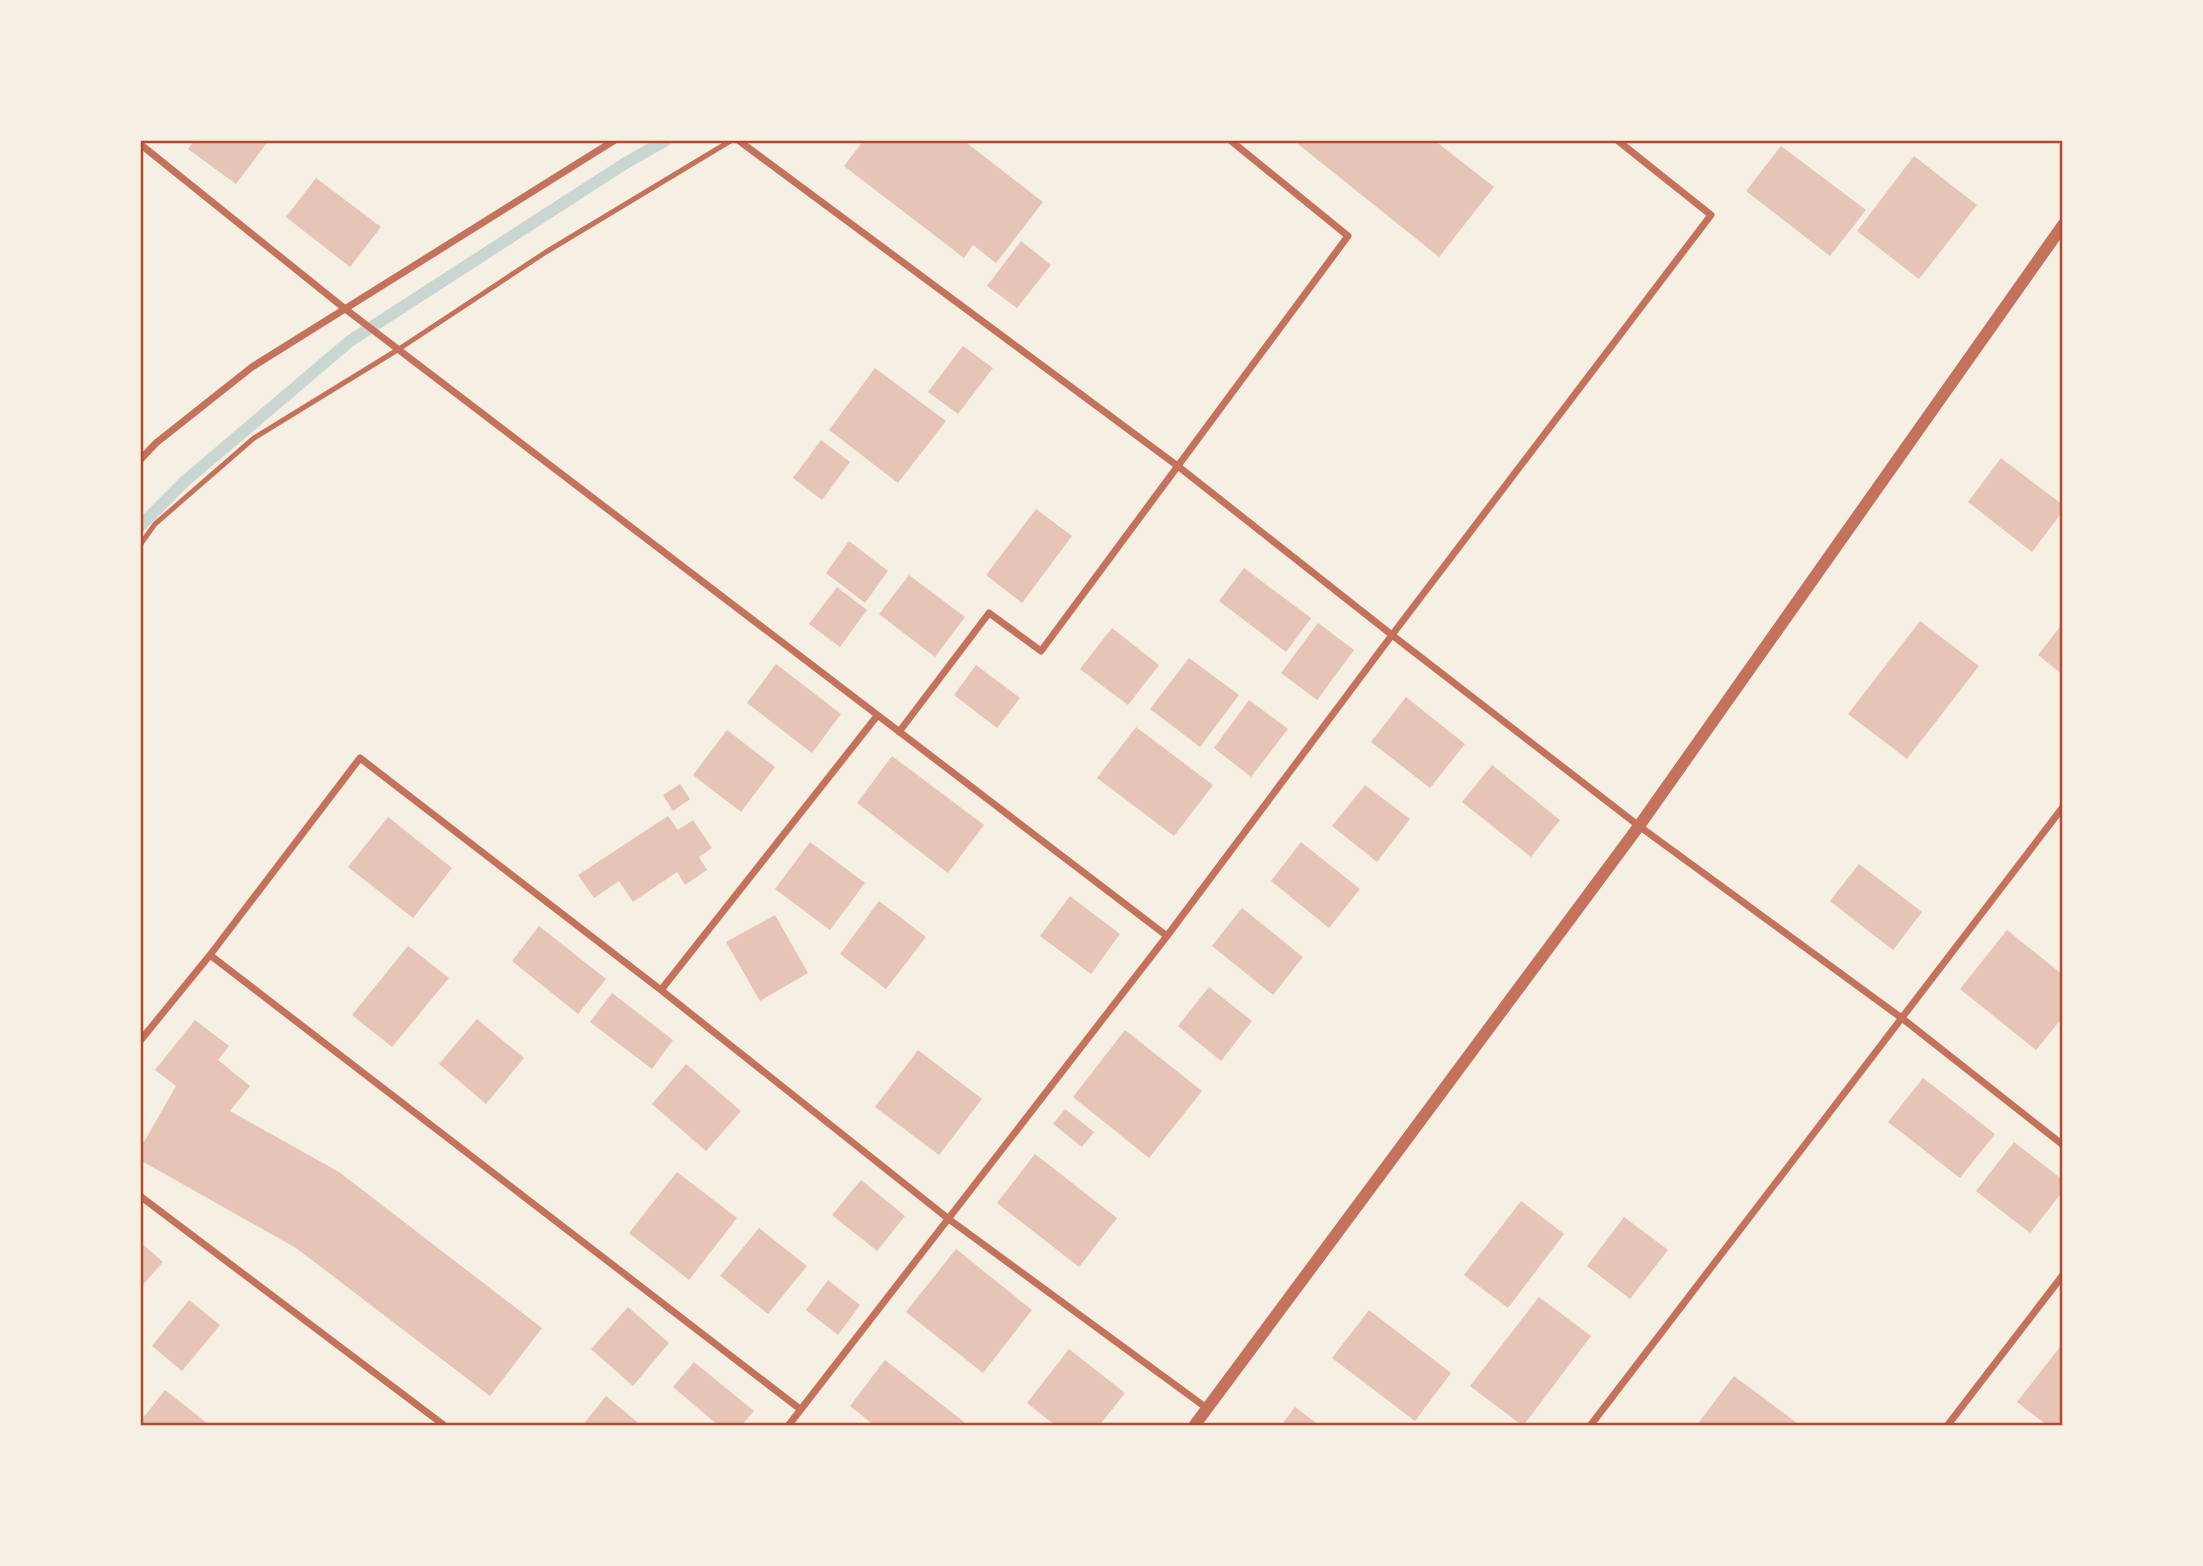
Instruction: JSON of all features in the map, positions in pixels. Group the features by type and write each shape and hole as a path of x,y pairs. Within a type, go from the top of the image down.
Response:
{"street":[{"path":"140,460 156,443 252,367 615,140"},
{"path":"738,140 1179,467 1639,826 1903,1019 2063,1145"},
{"path":"900,732 989,613 1041,651 1348,236 1230,140"},
{"path":"788,1426 950,1220 1167,936 1711,215 1617,140"},
{"path":"140,144 344,308 1167,936"},
{"path":"1194,1426 1639,826 2063,225"},
{"path":"661,990 877,716"},
{"path":"140,1041 210,955 360,758 661,990 950,1220 1208,1409"},
{"path":"1590,1426 2063,807"},
{"path":"210,955 800,1409"},
{"path":"140,1196 445,1426"},
{"path":"1947,1426 2063,1275"}],"lane":[{"path":"140,545 155,524 254,438 399,349 546,252 732,140"}],"building":[{"path":"195,140 269,140 236,184 188,149"},
{"path":"864,140 963,140 1043,202 996,263 973,245 964,258 844,166"},
{"path":"1293,140 1434,140 1494,187 1439,257"},
{"path":"1781,146 1866,210 1830,256 1746,191"},
{"path":"1914,156 1977,205 1919,279 1857,231"},
{"path":"316,178 381,227 350,267 286,217"},
{"path":"1021,241 1051,265 1017,308 987,286"},
{"path":"963,346 993,368 958,414 928,392"},
{"path":"875,368 946,421 898,483 829,430"},
{"path":"821,440 850,462 822,500 793,478"},
{"path":"2001,458 2063,505 2063,511 2032,552 1968,502"},
{"path":"1036,509 1072,536 1022,603 986,575"},
{"path":"849,541 888,571 865,603 826,573"},
{"path":"1244,568 1311,618 1286,652 1219,601"},
{"path":"909,575 965,617 935,657 879,614"},
{"path":"837,587 867,610 840,647 809,624"},
{"path":"1920,621 1979,666 1907,759 1848,714"},
{"path":"1318,623 1354,650 1317,700 1281,673"},
{"path":"2063,623 2063,675 2038,655"},
{"path":"1112,628 1159,665 1128,705 1080,669"},
{"path":"1189,658 1239,695 1200,747 1150,709"},
{"path":"776,664 841,714 812,753 747,703"},
{"path":"976,665 1020,698 997,728 954,695"},
{"path":"1406,697 1465,744 1430,788 1371,742"},
{"path":"1249,700 1288,729 1251,777 1214,748"},
{"path":"1136,727 1213,785 1174,836 1097,778"},
{"path":"727,730 775,767 741,812 693,775"},
{"path":"892,756 984,825 948,873 857,803"},
{"path":"1492,765 1560,820 1531,857 1462,802"},
{"path":"680,784 690,799 673,811 663,795"},
{"path":"1365,785 1410,819 1377,862 1332,826"},
{"path":"668,816 678,830 693,820 712,848 699,857 707,870 685,885 677,872 633,902 619,881 594,898 578,875"},
{"path":"388,817 452,868 413,918 348,867"},
{"path":"810,842 865,883 830,930 775,889"},
{"path":"1301,842 1360,889 1329,928 1271,881"},
{"path":"1859,864 1922,912 1893,950 1830,901"},
{"path":"1070,896 1120,934 1091,974 1040,936"},
{"path":"879,901 926,937 886,989 840,954"},
{"path":"1242,908 1303,957 1273,995 1212,946"},
{"path":"775,915 808,973 760,1001 726,942"},
{"path":"539,926 606,979 578,1014 512,961"},
{"path":"2007,930 2063,975 2063,1017 2036,1050 1960,989"},
{"path":"408,946 449,978 392,1047 352,1015"},
{"path":"1209,987 1252,1021 1221,1061 1178,1026"},
{"path":"612,993 673,1040 652,1069 590,1022"},
{"path":"477,1019 524,1058 486,1104 439,1064"},
{"path":"195,1020 229,1046 218,1060 250,1086 230,1111 339,1172 542,1328 490,1396 296,1248 140,1160 140,1149 176,1086 155,1070"},
{"path":"1125,1030 1202,1091 1149,1158 1073,1097"},
{"path":"918,1050 982,1099 939,1155 875,1107"},
{"path":"686,1064 741,1111 706,1151 652,1104"},
{"path":"1923,1078 1995,1134 1960,1178 1888,1122"},
{"path":"1065,1109 1094,1132 1082,1147 1053,1124"},
{"path":"2014,1142 2063,1180 2063,1191 2030,1233 1976,1191"},
{"path":"1035,1154 1117,1218 1079,1267 997,1203"},
{"path":"677,1172 737,1218 689,1280 629,1233"},
{"path":"861,1180 905,1216 877,1251 832,1215"},
{"path":"1521,1201 1564,1234 1508,1308 1464,1275"},
{"path":"1624,1217 1668,1250 1630,1299 1587,1266"},
{"path":"759,1228 807,1266 768,1314 720,1276"},
{"path":"140,1242 163,1262 140,1288"},
{"path":"956,1249 1032,1310 983,1373 906,1312"},
{"path":"828,1280 860,1305 838,1335 806,1310"},
{"path":"1539,1297 1591,1336 1523,1426 1470,1386"},
{"path":"189,1300 220,1325 182,1371 152,1346"},
{"path":"628,1307 669,1343 633,1386 591,1349"},
{"path":"1369,1310 1451,1373 1415,1421 1332,1358"},
{"path":"2060,1347 2063,1349 2063,1426 2048,1426 2017,1402"},
{"path":"1069,1349 1125,1393 1099,1426 1056,1426 1027,1403"},
{"path":"885,1360 969,1426 875,1426 850,1406"},
{"path":"694,1362 754,1411 741,1426 719,1426 673,1387"},
{"path":"1734,1376 1801,1426 1696,1426"},
{"path":"165,1390 211,1426 140,1426 140,1422"},
{"path":"606,1396 642,1426 582,1426"},
{"path":"1295,1407 1320,1426 1281,1426"}],"waterway":[{"path":"140,526 184,482 350,341 624,164 666,140"}]}
